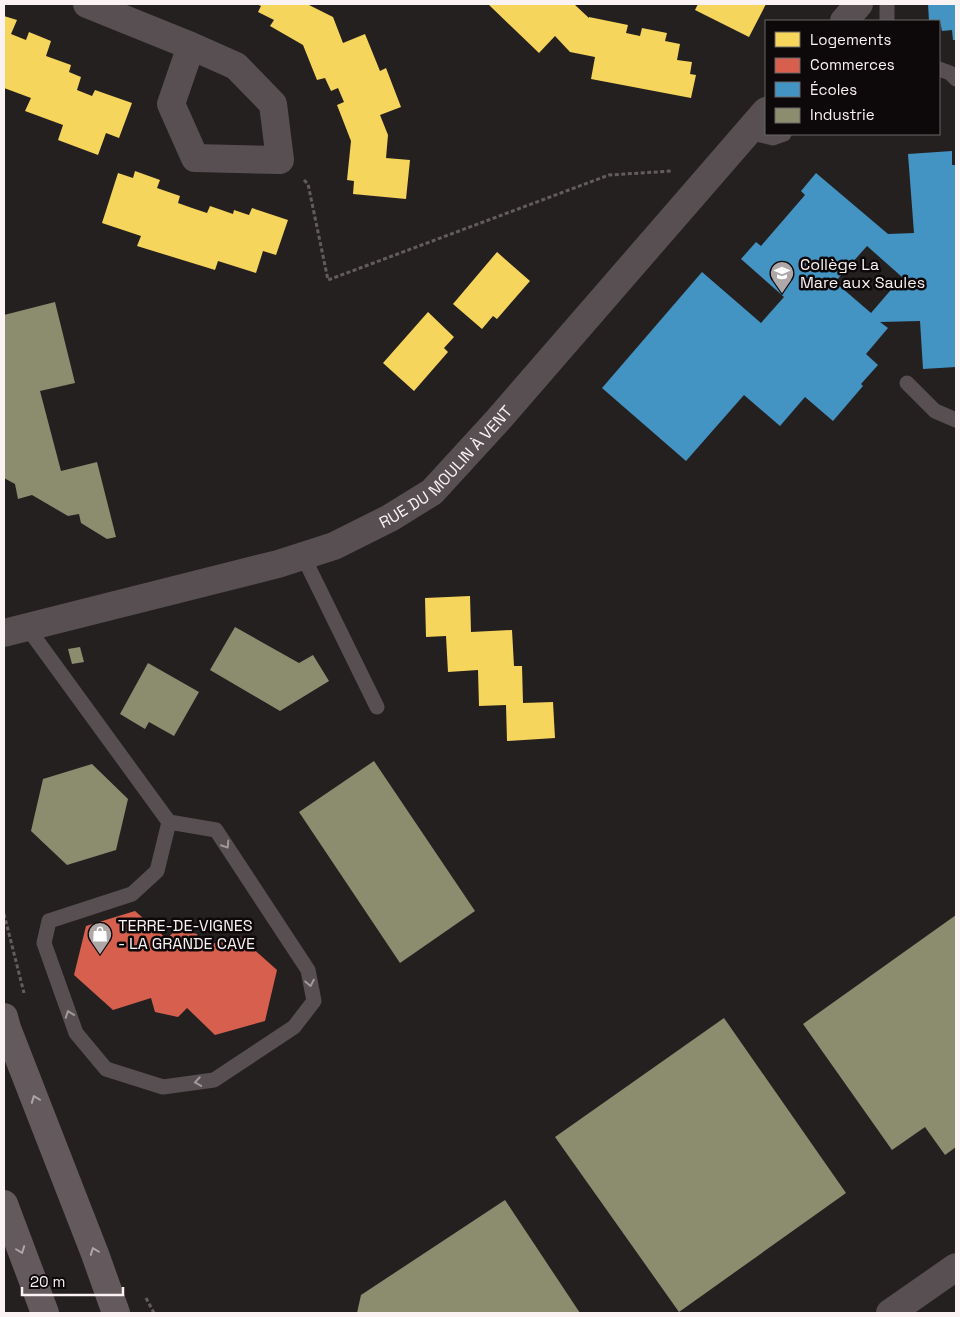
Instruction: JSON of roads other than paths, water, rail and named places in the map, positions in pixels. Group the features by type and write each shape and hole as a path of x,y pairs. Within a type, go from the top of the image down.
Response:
{"street":[{"path":"87,4 191,46 236,66 273,104 280,160 195,158 171,104 191,46"},
{"path":"845,20 859,4"},
{"name":"RUE DU MOULIN À VENT","path":"15,630 278,564 334,546 390,518 432,492 765,112"},
{"path":"4,1017 116,1313"},
{"path":"4,1204 45,1313"},
{"path":"890,1313 956,1267"}],"lane":[{"path":"887,4 887,20"},
{"path":"940,69 950,73 956,79"},
{"path":"748,132 773,138 781,135"},
{"path":"908,383 935,411 956,420"},
{"path":"303,556 377,707"},
{"path":"15,630 169,822 216,830 308,970 314,1001 294,1027 214,1080 162,1088 106,1069 76,1033 44,943 50,921 132,894 157,871 169,822"}],"place":[{"name":"Collège La Mare aux Saules","path":"782,294"},
{"name":"TERRE-DE-VIGNES - LA GRANDE CAVE","path":"100,955"}]}
